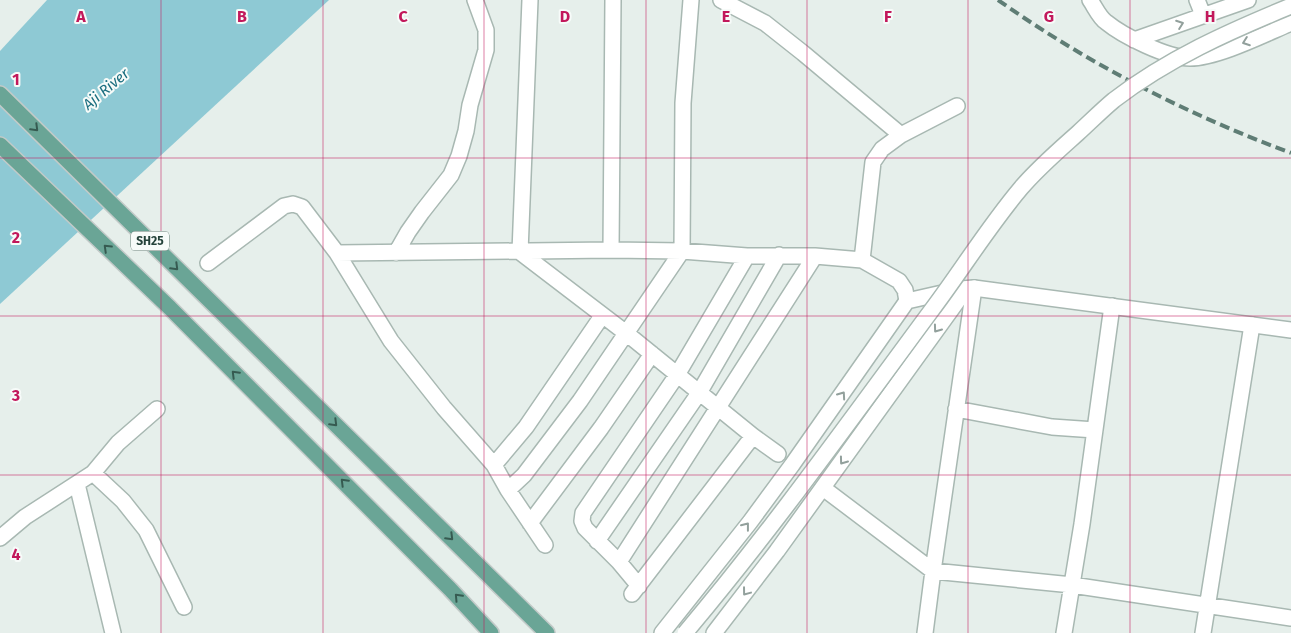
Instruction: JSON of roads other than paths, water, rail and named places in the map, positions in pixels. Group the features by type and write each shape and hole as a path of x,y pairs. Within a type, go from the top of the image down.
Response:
{"main road":[{"name":"SH25","path":"0,94 547,633"},
{"name":"SH25","path":"0,145 170,308 450,589 491,633"}],"street":[{"path":"396,253 402,240 451,175 459,156 466,131 470,105 486,50 486,30 475,0"},
{"path":"520,252 530,0"},
{"path":"611,250 613,0"},
{"path":"508,490 524,475 580,401 682,251 683,103 691,0"},
{"path":"721,0 765,23 901,135"},
{"path":"1090,0 1104,21 1134,40 1178,57 1190,58 1210,54 1291,23"},
{"path":"1197,0 1204,15"},
{"path":"1134,40 1248,0"},
{"path":"685,633 724,587 808,476 946,291 983,237 1022,187 1061,148 1114,100 1154,72 1217,38 1291,6"},
{"path":"862,260 873,162 882,149 901,135 957,106"},
{"path":"208,263 284,206 293,204 302,207 337,254 391,341 444,408 494,465 508,490 545,545"},
{"path":"337,254 611,250 682,251 747,256 815,256 862,260 899,281 905,290 907,301"},
{"path":"520,252 626,333 676,375 778,454"},
{"path":"597,541 699,393 779,255"},
{"path":"747,256 676,375 583,513 582,521 585,528 619,562 636,590 753,436"},
{"path":"619,562 815,256"},
{"path":"926,633 970,289"},
{"path":"714,633 777,552 970,289"},
{"path":"662,633 756,515 907,301 970,289 1291,330"},
{"path":"1064,633 1112,306"},
{"path":"494,465 526,427 602,316"},
{"path":"1202,633 1252,325"},
{"path":"530,523 601,428 652,354"},
{"path":"0,538 25,516 93,473 118,443 157,409"},
{"path":"956,409 1052,427 1095,430"},
{"path":"93,473 123,501 146,530 184,607"},
{"path":"77,484 113,633"},
{"path":"823,488 933,571 1072,585 1291,618"}],"water":[{"name":"Aji River","path":"47,0 329,0 0,304 0,51"}],"railway":[{"path":"998,0 1067,45 1139,86 1214,122 1291,153"}]}
